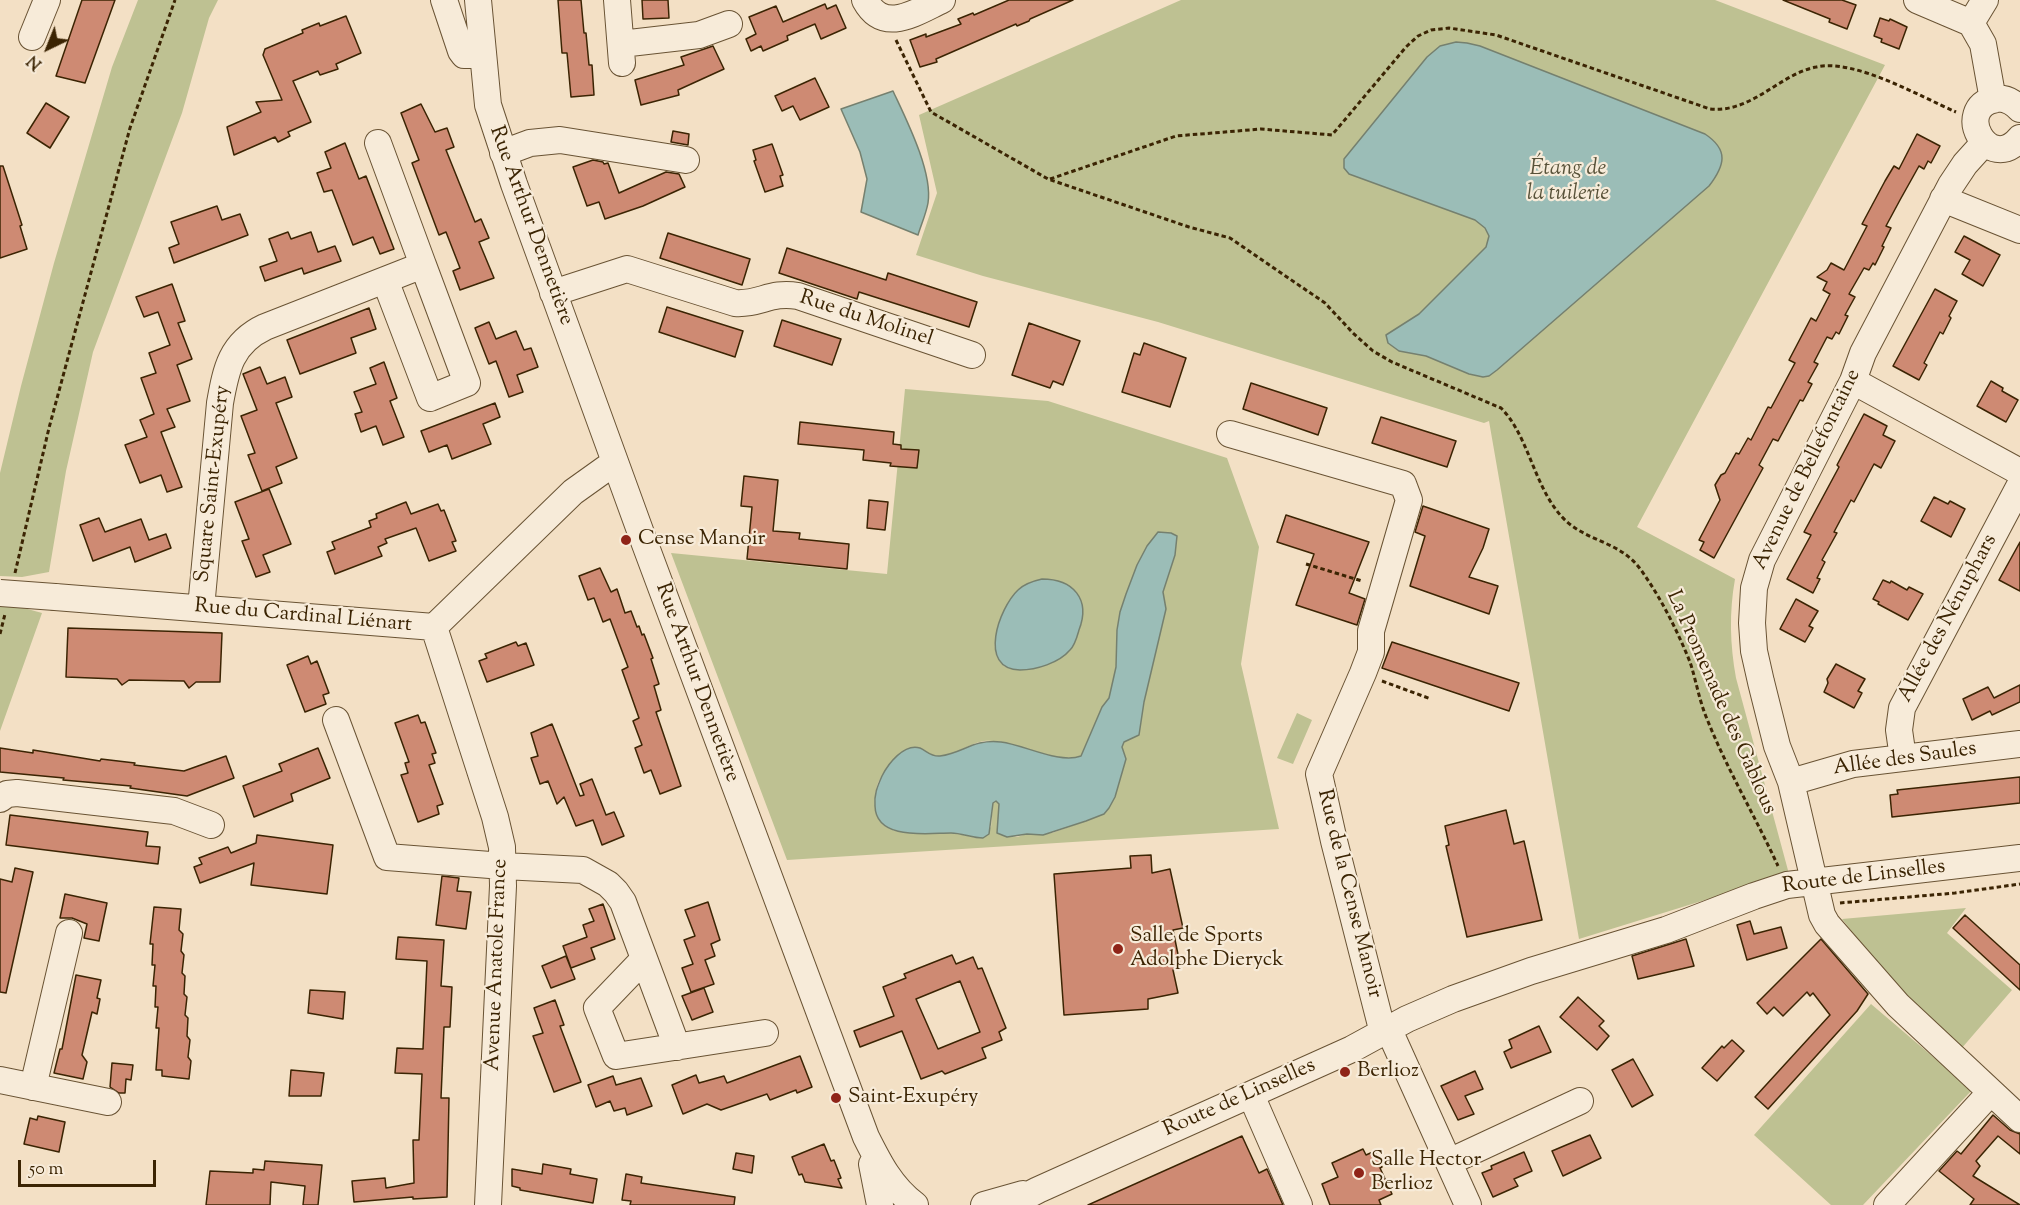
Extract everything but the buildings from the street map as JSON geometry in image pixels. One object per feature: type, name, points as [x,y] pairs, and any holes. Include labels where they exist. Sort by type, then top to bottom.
[{"type":"street","points":[[32,37],[47,0]]},
{"type":"street","points":[[444,0],[461,51],[464,55],[482,55]]},
{"type":"street","name":"Rue Arthur Dennetière","points":[[478,0],[488,105],[553,293],[866,1137],[887,1177],[915,1205]]},
{"type":"street","points":[[617,0],[621,53],[699,36],[729,24]]},
{"type":"street","points":[[865,0],[871,9],[885,18],[900,18],[942,0]]},
{"type":"street","points":[[1917,0],[1971,23],[1983,44],[1993,100],[2009,100],[2020,110]]},
{"type":"street","points":[[1971,23],[1985,0]]},
{"type":"street","name":"Avenue de Bellefontaine","points":[[1993,100],[1981,107],[1979,131],[1863,353],[1853,381],[1769,544],[1759,567],[1754,588],[1752,623],[1755,658],[1777,746],[1791,782],[1822,915],[1827,924],[1898,1005],[2020,1119]]},
{"type":"street","points":[[1979,131],[1993,148],[2005,148],[2013,145],[2020,138]]},
{"type":"street","points":[[503,153],[530,143],[560,140],[686,160]]},
{"type":"street","points":[[378,143],[467,383],[430,398],[386,280]]},
{"type":"street","points":[[1943,199],[2020,230]]},
{"type":"street","name":"Square Saint-Exupéry","points":[[201,608],[220,403],[224,381],[238,347],[254,332],[264,327],[423,265]]},
{"type":"street","name":"Rue du Molinel","points":[[553,293],[627,268],[735,303],[745,304],[774,295],[798,296],[972,355]]},
{"type":"street","points":[[1853,381],[2020,472]]},
{"type":"street","name":"Rue de la Cense Manoir","points":[[1230,434],[1403,484],[1409,500],[1371,631],[1371,652],[1319,774],[1334,841],[1386,1031],[1468,1205]]},
{"type":"street","name":"Rue du Cardinal Liénart","points":[[6,594],[434,627],[567,498],[615,462]]},
{"type":"street","name":"Allée des Nénuphars","points":[[1903,758],[1899,730],[1902,708],[2020,485]]},
{"type":"street","name":"Avenue Anatole France","points":[[434,627],[495,817],[503,866],[488,1205]]},
{"type":"street","points":[[336,720],[387,857],[578,869],[599,877],[613,888],[620,896],[677,1047]]},
{"type":"street","name":"Allée des Saules","points":[[1791,782],[1853,764],[2020,744]]},
{"type":"street","points":[[0,799],[7,794],[17,793],[174,811],[211,825]]},
{"type":"street","name":"Route de Linselles","points":[[1009,1205],[1352,1049],[1417,1014],[1531,971],[1678,926],[1780,900],[1816,888],[2020,858]]},
{"type":"street","name":"Route de Linselles","points":[[1678,926],[1787,885],[1816,888],[2020,872]]},
{"type":"street","points":[[33,1087],[69,933]]},
{"type":"street","points":[[644,958],[597,1008],[616,1056],[765,1033]]},
{"type":"street","points":[[0,1080],[108,1102]]},
{"type":"street","points":[[1887,1205],[1990,1093]]},
{"type":"street","points":[[1251,1095],[1299,1205]]},
{"type":"street","points":[[1449,1161],[1580,1101]]},
{"type":"street","name":"Rue Arthur Dennetière","points":[[866,1137],[880,1205]]},
{"type":"street","name":"Route de Linselles","points":[[984,1205],[1038,1190]]},
{"type":"path","points":[[0,634],[6,594],[130,128],[175,0]]},
{"type":"path","name":"La Promenade des Gablous","points":[[885,18],[931,112],[1048,179],[1189,228],[1230,238],[1325,303],[1353,333],[1374,351],[1392,362],[1501,408],[1511,417],[1538,479],[1554,508],[1577,531],[1613,546],[1627,555],[1640,568],[1665,607],[1690,664],[1706,717],[1717,743],[1787,885]]},
{"type":"path","points":[[1048,179],[1176,136],[1260,129],[1332,135],[1406,47],[1418,36],[1449,28],[1496,35],[1710,109],[1743,105],[1801,72],[1817,66],[1834,65],[1878,77],[1979,131]]},
{"type":"path","points":[[1306,564],[1384,588]]},
{"type":"path","points":[[1363,674],[1431,699]]},
{"type":"path","points":[[1816,888],[1830,904],[1955,893],[2020,884]]},
{"type":"green space","points":[[138,0],[218,0],[209,18],[182,113],[93,352],[66,471],[49,572],[22,577],[0,576],[0,473],[54,263],[112,67]]},
{"type":"green space","points":[[1181,0],[1715,0],[1885,65],[1637,527],[1735,579],[1731,628],[1736,678],[1789,874],[1579,939],[1489,421],[1484,423],[1158,322],[983,276],[916,255],[937,193],[919,115]]},
{"type":"green space","points":[[905,389],[1048,401],[1227,458],[1259,547],[1241,664],[1279,829],[787,860],[671,553],[887,574]],"holes":[[[1171,533],[1175,555],[1163,592],[1166,609],[1144,702],[1139,734],[1124,742],[1109,808],[1104,814],[1052,833],[1027,834],[1017,837],[997,833],[999,804],[997,801],[993,803],[991,827],[976,838],[953,833],[905,833],[884,826],[878,818],[875,806],[878,783],[894,760],[918,747],[931,755],[941,756],[978,742],[996,741],[1059,757],[1081,756],[1102,707],[1109,698],[1116,667],[1120,612],[1137,565],[1147,546],[1165,534]],[[1034,581],[1082,622],[1074,645],[1069,652],[1013,669],[1009,668],[1002,664],[997,656],[995,646],[998,625],[1013,596]]]},
{"type":"green space","points":[[0,607],[20,607],[42,613],[0,731]]},
{"type":"green space","points":[[1297,713],[1312,720],[1293,764],[1277,758]]},
{"type":"green space","points":[[1966,908],[1947,933],[2012,990],[1961,1049],[1905,999],[1842,919]]},
{"type":"green space","points":[[1871,1004],[1972,1090],[1863,1205],[1831,1205],[1754,1135]]},
{"type":"water","name":"Étang de la tuilerie","points":[[1456,42],[1480,46],[1705,134],[1718,146],[1722,158],[1721,165],[1709,186],[1497,370],[1483,377],[1469,374],[1426,356],[1399,351],[1388,343],[1386,335],[1419,314],[1486,247],[1489,236],[1485,228],[1475,220],[1349,174],[1344,168],[1344,159],[1427,57],[1440,46]]},
{"type":"water","points":[[893,91],[923,161],[926,176],[928,203],[918,235],[861,212],[867,179],[860,152],[841,109]]},
{"type":"water","points":[[1158,532],[1177,536],[1175,555],[1163,592],[1166,609],[1144,702],[1139,735],[1124,742],[1122,747],[1126,759],[1115,797],[1104,814],[1043,835],[1027,834],[1007,837],[997,833],[999,804],[996,801],[993,803],[989,834],[983,838],[955,833],[905,833],[884,825],[878,817],[875,806],[877,787],[888,766],[908,749],[920,748],[932,755],[940,756],[983,742],[1001,742],[1063,758],[1081,756],[1102,707],[1109,698],[1116,667],[1117,630],[1126,594],[1137,565]]},
{"type":"water","points":[[1042,579],[1063,583],[1077,593],[1081,600],[1082,619],[1076,641],[1065,655],[1047,665],[1026,670],[1007,667],[999,660],[995,649],[999,623],[1004,610],[1018,590]]},
{"type":"place","name":"Cense Manoir","points":[[626,540]]},
{"type":"place","name":"Salle de Sports Adolphe Dieryck","points":[[1118,949]]},
{"type":"place","name":"Berlioz","points":[[1345,1072]]},
{"type":"place","name":"Saint-Exupéry","points":[[836,1098]]},
{"type":"place","name":"Salle Hector Berlioz","points":[[1359,1173]]}]
